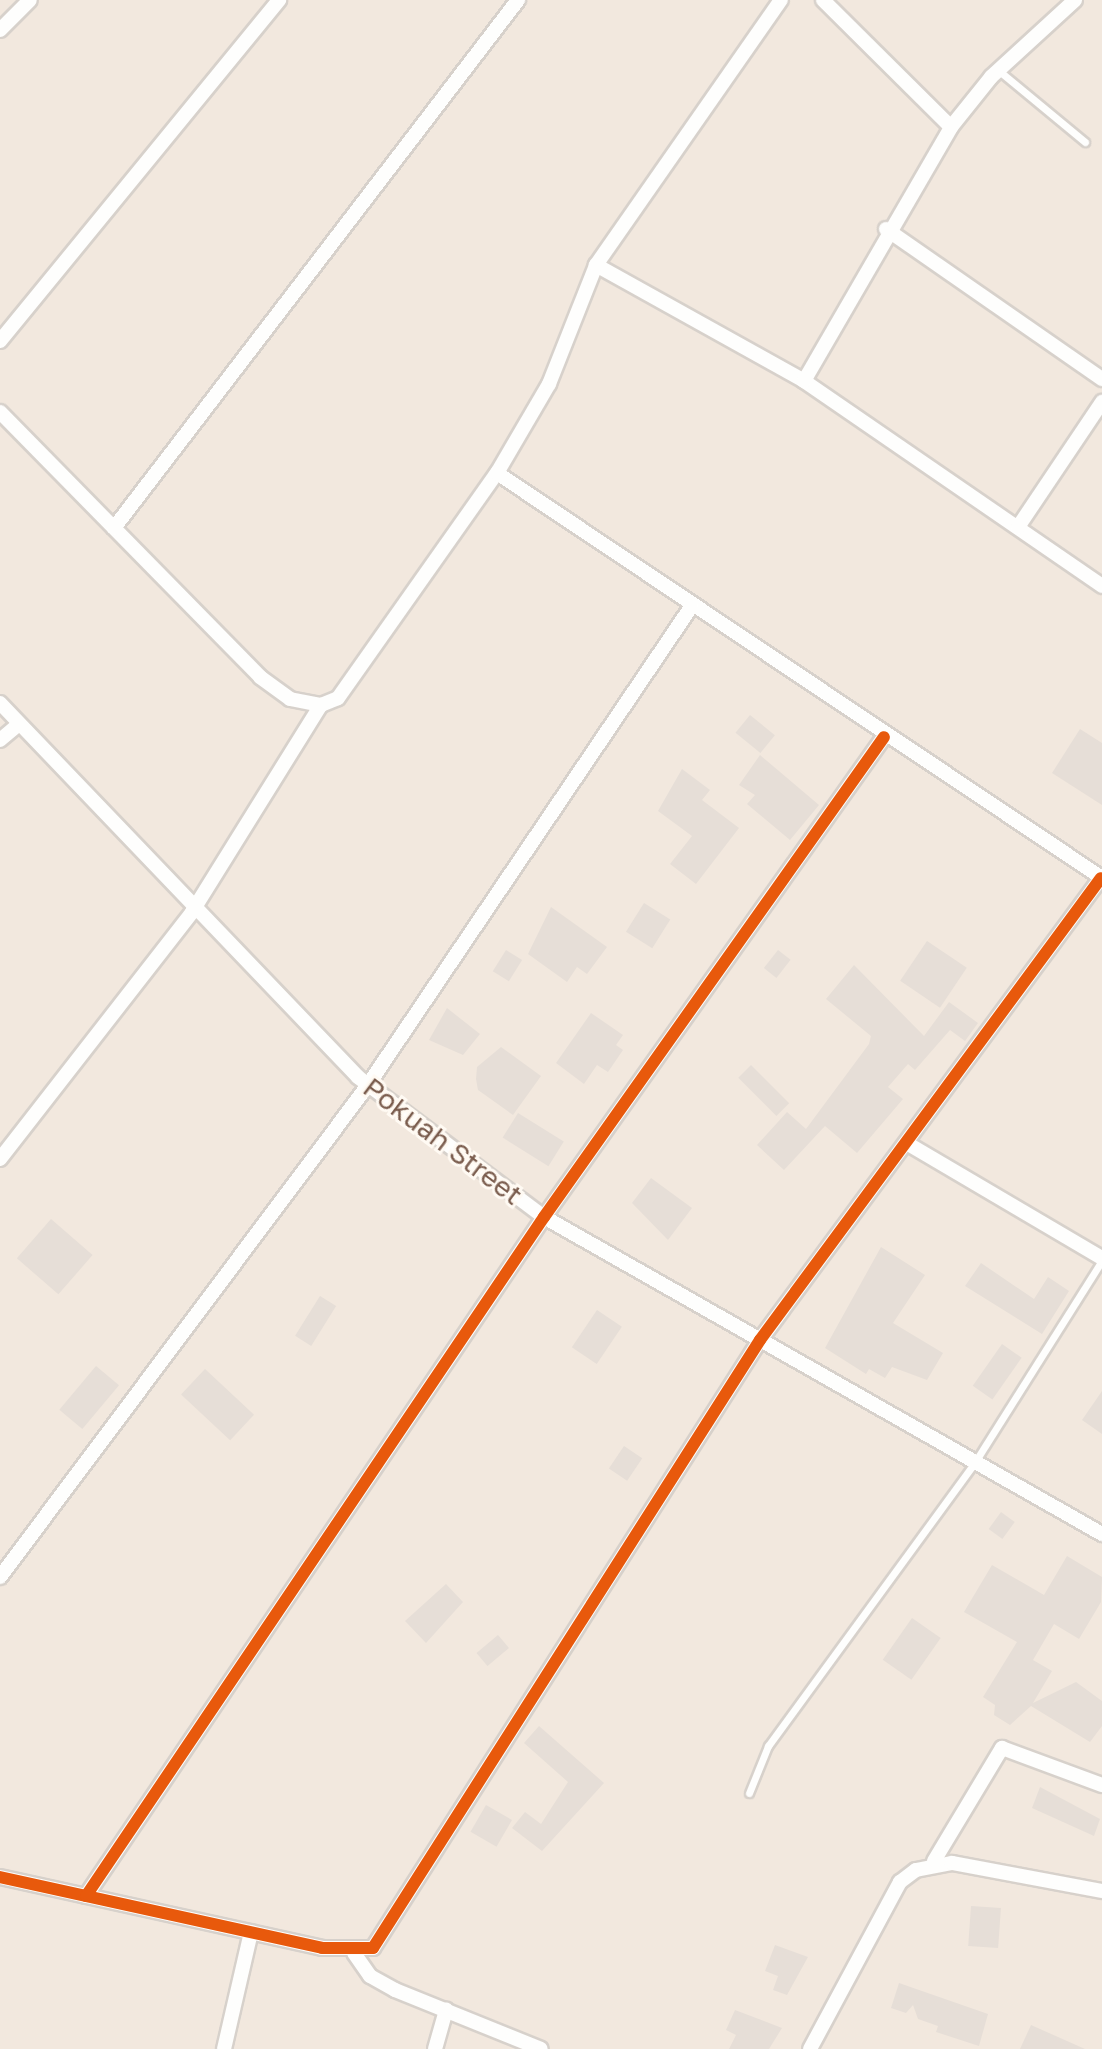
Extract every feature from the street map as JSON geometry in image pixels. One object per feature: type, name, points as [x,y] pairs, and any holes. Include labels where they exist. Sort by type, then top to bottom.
[{"type":"street","points":[[0,30],[30,0]]},
{"type":"street","points":[[0,341],[279,0]]},
{"type":"street","points":[[114,528],[518,0]]},
{"type":"street","points":[[0,1159],[192,912],[321,705],[354,682],[497,473],[549,384],[596,265],[781,0]]},
{"type":"street","points":[[823,0],[951,127]]},
{"type":"street","points":[[804,381],[886,229],[951,127],[998,70],[1075,0]]},
{"type":"street","points":[[886,229],[1102,379]]},
{"type":"street","points":[[596,265],[804,381],[1102,586]]},
{"type":"street","points":[[1018,527],[1102,402]]},
{"type":"street","points":[[0,412],[260,677],[290,699],[321,705]]},
{"type":"street","points":[[0,1877],[354,1953],[373,1948],[760,1340],[910,1145],[1101,878],[884,737],[497,473]]},
{"type":"street","points":[[0,1577],[368,1085],[691,607]]},
{"type":"street","name":"Pokuah Street","points":[[0,703],[192,912],[368,1085],[544,1217],[1102,1534]]},
{"type":"street","points":[[0,740],[19,724]]},
{"type":"street","points":[[86,1896],[544,1217],[884,737]]},
{"type":"street","points":[[910,1145],[1102,1259]]},
{"type":"street","points":[[810,2049],[900,1882],[934,1861],[1002,1748],[1102,1785]]},
{"type":"street","points":[[934,1861],[1102,1891]]},
{"type":"street","points":[[224,2049],[251,1932]]},
{"type":"street","points":[[354,1953],[370,1976],[541,2049]]},
{"type":"street","points":[[435,2049],[446,2010]]},
{"type":"lane","points":[[998,70],[1085,142]]},
{"type":"lane","points":[[749,1793],[768,1746],[975,1462],[1102,1259]]},
{"type":"shaded area","points":[[0,0],[1102,0],[1102,2049],[0,2049]]},
{"type":"building","points":[[750,715],[775,735],[760,753],[736,733]]},
{"type":"building","points":[[1080,729],[1102,743],[1102,805],[1052,773]]},
{"type":"building","points":[[760,755],[819,805],[790,840],[747,804],[755,795],[739,785]]},
{"type":"building","points":[[682,769],[710,790],[702,800],[739,828],[696,884],[670,864],[692,836],[658,811]]},
{"type":"building","points":[[644,903],[670,919],[652,948],[626,932]]},
{"type":"building","points":[[551,907],[607,947],[587,974],[577,967],[567,982],[528,954]]},
{"type":"building","points":[[927,941],[967,968],[940,1008],[900,981]]},
{"type":"building","points":[[506,950],[522,960],[509,981],[493,971]]},
{"type":"building","points":[[778,950],[791,960],[776,978],[764,968]]},
{"type":"building","points":[[854,965],[924,1036],[949,1002],[978,1023],[965,1041],[950,1030],[915,1070],[908,1064],[888,1087],[903,1099],[857,1153],[825,1126],[784,1170],[757,1145],[787,1112],[806,1129],[869,1044],[871,1036],[826,999]]},
{"type":"building","points":[[447,1008],[480,1034],[463,1055],[429,1040]]},
{"type":"building","points":[[591,1013],[623,1035],[616,1045],[623,1050],[608,1072],[597,1065],[584,1084],[556,1063]]},
{"type":"building","points":[[501,1047],[541,1076],[513,1115],[478,1090],[476,1079],[477,1067]]},
{"type":"building","points":[[751,1065],[789,1103],[776,1116],[738,1078]]},
{"type":"building","points":[[518,1113],[564,1142],[548,1166],[503,1138]]},
{"type":"building","points":[[651,1178],[692,1208],[668,1240],[632,1203]]},
{"type":"building","points":[[51,1219],[93,1255],[58,1294],[17,1258]]},
{"type":"building","points":[[881,1247],[925,1275],[893,1323],[943,1353],[927,1380],[892,1367],[885,1378],[869,1369],[866,1374],[825,1348]]},
{"type":"building","points":[[981,1263],[1034,1299],[1048,1277],[1069,1291],[1042,1334],[965,1286]]},
{"type":"building","points":[[320,1296],[336,1306],[311,1346],[295,1336]]},
{"type":"building","points":[[597,1310],[622,1327],[597,1364],[572,1347]]},
{"type":"building","points":[[1002,1344],[1022,1358],[992,1400],[973,1386]]},
{"type":"building","points":[[96,1366],[119,1385],[82,1429],[59,1410]]},
{"type":"building","points":[[205,1369],[254,1415],[230,1440],[181,1395]]},
{"type":"building","points":[[1102,1391],[1102,1434],[1082,1420]]},
{"type":"building","points":[[624,1446],[642,1458],[627,1481],[609,1468]]},
{"type":"building","points":[[1001,1512],[1015,1522],[1002,1539],[989,1529]]},
{"type":"building","points":[[1067,1556],[1102,1577],[1101,1602],[1079,1639],[1054,1624],[1033,1660],[1052,1671],[1033,1703],[1076,1682],[1102,1701],[1102,1726],[1090,1742],[1031,1706],[1010,1725],[994,1715],[995,1705],[983,1697],[1017,1642],[964,1612],[992,1565],[1044,1595]]},
{"type":"building","points":[[446,1584],[463,1602],[426,1643],[405,1621]]},
{"type":"building","points":[[912,1618],[941,1638],[911,1680],[883,1660]]},
{"type":"building","points":[[498,1635],[509,1648],[487,1666],[477,1653]]},
{"type":"building","points":[[539,1726],[604,1783],[542,1851],[512,1828],[525,1812],[541,1824],[568,1782],[524,1743]]},
{"type":"building","points":[[1040,1787],[1100,1819],[1094,1836],[1032,1808]]},
{"type":"building","points":[[486,1805],[512,1820],[496,1847],[470,1832]]},
{"type":"building","points":[[971,1906],[1001,1908],[998,1948],[968,1946]]},
{"type":"building","points":[[775,1945],[808,1957],[787,1995],[773,1990],[778,1976],[765,1971]]},
{"type":"building","points":[[899,1983],[988,2014],[979,2046],[936,2032],[938,2026],[918,2019],[913,2005],[906,2013],[891,2008]]},
{"type":"building","points":[[735,2010],[782,2028],[769,2049],[729,2049],[736,2035],[726,2030]]},
{"type":"building","points":[[1031,2025],[1085,2049],[1020,2049]]},
{"type":"cycle path","points":[[86,1896],[544,1217],[884,737]]},
{"type":"cycle path","points":[[0,1877],[322,1948],[373,1948],[760,1340],[1101,878]]}]
